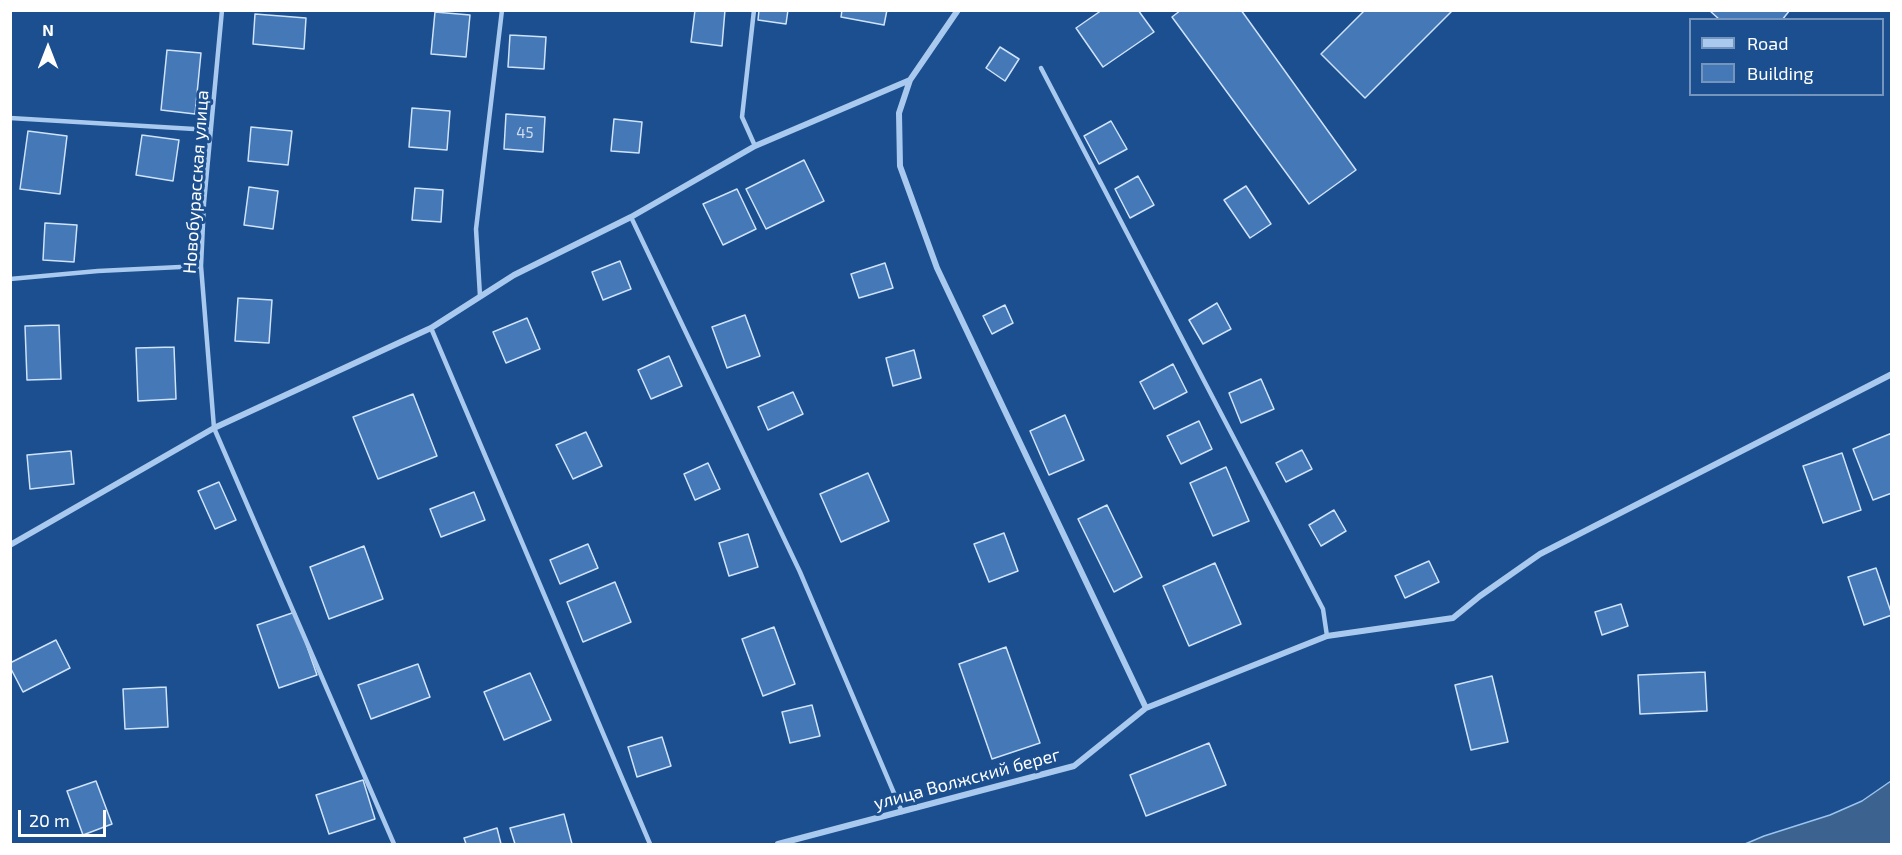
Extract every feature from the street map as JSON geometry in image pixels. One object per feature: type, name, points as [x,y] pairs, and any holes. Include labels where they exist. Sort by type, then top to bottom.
[{"type":"street","points":[[958,10],[910,80],[899,113],[900,166],[937,268],[1146,708]]},
{"type":"street","points":[[10,545],[214,428],[431,327],[514,275],[631,217],[755,146],[910,80]]},
{"type":"street","name":"улица Волжский берег","points":[[778,844],[1074,766],[1146,708],[1327,636],[1453,618],[1540,554],[1892,374]]},
{"type":"lane","name":"Новобурасская улица","points":[[222,10],[204,203],[201,266],[214,428],[394,844]]},
{"type":"lane","points":[[480,296],[476,230],[502,10]]},
{"type":"lane","points":[[754,10],[742,117],[755,146]]},
{"type":"lane","points":[[1041,68],[1323,609],[1327,636]]},
{"type":"lane","points":[[10,118],[211,130]]},
{"type":"lane","points":[[631,217],[800,572],[902,812]]},
{"type":"lane","points":[[10,279],[98,271],[201,266]]},
{"type":"lane","points":[[431,327],[650,844]]},
{"type":"water","points":[[1891,781],[1891,844],[1745,844],[1830,815],[1862,801]]},
{"type":"building","points":[[695,10],[725,10],[722,46],[691,42]]},
{"type":"building","points":[[759,10],[788,10],[786,24],[758,20]]},
{"type":"building","points":[[842,10],[887,10],[884,25],[841,17]]},
{"type":"building","points":[[1102,10],[1138,10],[1154,32],[1103,67],[1076,28]]},
{"type":"building","points":[[1181,10],[1241,10],[1356,170],[1309,204],[1172,17]]},
{"type":"building","points":[[1365,10],[1453,10],[1365,98],[1321,54]]},
{"type":"building","points":[[1709,10],[1790,10],[1784,18],[1718,18]]},
{"type":"building","points":[[435,12],[470,15],[466,57],[431,54]]},
{"type":"building","points":[[255,14],[306,18],[304,49],[253,44]]},
{"type":"building","points":[[510,35],[546,37],[544,69],[508,67]]},
{"type":"building","points":[[1000,47],[1019,59],[1005,81],[986,68]]},
{"type":"building","points":[[167,50],[201,53],[195,114],[161,110]]},
{"type":"building","points":[[412,108],[450,111],[447,150],[409,147]]},
{"type":"building","points":[[506,114],[545,117],[543,152],[504,149]]},
{"type":"building","points":[[614,119],[642,122],[639,153],[611,151]]},
{"type":"building","points":[[1111,121],[1127,149],[1099,164],[1084,136]]},
{"type":"building","points":[[251,127],[292,131],[288,165],[248,161]]},
{"type":"building","points":[[28,131],[67,136],[60,194],[20,189]]},
{"type":"building","points":[[142,135],[179,140],[173,181],[136,175]]},
{"type":"building","points":[[804,160],[824,201],[766,229],[746,189]]},
{"type":"building","points":[[1138,176],[1154,205],[1130,218],[1115,189]]},
{"type":"building","points":[[1246,186],[1271,224],[1250,238],[1224,200]]},
{"type":"building","points":[[249,187],[278,191],[273,229],[244,225]]},
{"type":"building","points":[[415,188],[443,190],[441,222],[412,220]]},
{"type":"building","points":[[737,189],[756,229],[723,245],[703,204]]},
{"type":"building","points":[[45,223],[77,225],[74,262],[43,260]]},
{"type":"building","points":[[620,261],[631,289],[603,300],[592,272]]},
{"type":"building","points":[[885,263],[893,288],[859,298],[851,274]]},
{"type":"building","points":[[238,298],[272,300],[269,343],[235,341]]},
{"type":"building","points":[[1217,303],[1231,329],[1203,344],[1189,320]]},
{"type":"building","points":[[1005,305],[1013,323],[992,334],[983,316]]},
{"type":"building","points":[[745,315],[760,356],[727,368],[712,327]]},
{"type":"building","points":[[527,318],[540,349],[506,363],[493,332]]},
{"type":"building","points":[[59,325],[61,379],[27,380],[25,326]]},
{"type":"building","points":[[174,347],[176,399],[138,401],[136,348]]},
{"type":"building","points":[[914,350],[921,378],[893,386],[886,358]]},
{"type":"building","points":[[669,356],[682,386],[651,399],[638,370]]},
{"type":"building","points":[[1173,364],[1187,392],[1154,409],[1140,382]]},
{"type":"building","points":[[1261,379],[1274,409],[1241,423],[1229,393]]},
{"type":"building","points":[[793,392],[803,414],[768,430],[758,407]]},
{"type":"building","points":[[413,394],[437,456],[378,479],[353,417]]},
{"type":"building","points":[[1065,415],[1084,460],[1049,475],[1030,431]]},
{"type":"building","points":[[1199,421],[1212,449],[1181,464],[1167,436]]},
{"type":"building","points":[[586,432],[602,466],[573,479],[556,445]]},
{"type":"building","points":[[1892,433],[1892,493],[1873,500],[1853,449]]},
{"type":"building","points":[[1302,450],[1312,469],[1286,482],[1276,463]]},
{"type":"building","points":[[71,451],[74,484],[30,489],[27,455]]},
{"type":"building","points":[[1842,453],[1861,510],[1823,523],[1803,466]]},
{"type":"building","points":[[708,463],[720,489],[695,500],[684,474]]},
{"type":"building","points":[[1226,467],[1249,521],[1213,536],[1190,483]]},
{"type":"building","points":[[868,473],[889,521],[841,542],[820,494]]},
{"type":"building","points":[[219,482],[236,520],[215,529],[198,491]]},
{"type":"building","points":[[474,492],[485,520],[441,537],[430,509]]},
{"type":"building","points":[[1107,505],[1142,577],[1114,592],[1078,519]]},
{"type":"building","points":[[1334,510],[1346,531],[1321,546],[1309,525]]},
{"type":"building","points":[[1004,533],[1018,571],[989,582],[974,544]]},
{"type":"building","points":[[748,534],[758,567],[729,576],[719,543]]},
{"type":"building","points":[[588,544],[598,568],[560,584],[550,560]]},
{"type":"building","points":[[364,546],[383,599],[329,619],[310,567]]},
{"type":"building","points":[[1429,561],[1439,582],[1405,598],[1395,576]]},
{"type":"building","points":[[1215,563],[1241,624],[1189,646],[1163,586]]},
{"type":"building","points":[[1876,568],[1892,615],[1864,625],[1848,577]]},
{"type":"building","points":[[615,582],[631,622],[583,642],[567,602]]},
{"type":"building","points":[[1621,604],[1628,626],[1602,635],[1595,612]]},
{"type":"building","points":[[295,612],[317,675],[279,688],[257,625]]},
{"type":"building","points":[[774,627],[795,684],[763,696],[742,639]]},
{"type":"building","points":[[56,640],[70,668],[23,692],[10,663]]},
{"type":"building","points":[[1006,647],[1040,743],[992,759],[959,664]]},
{"type":"building","points":[[418,664],[430,697],[371,719],[358,685]]},
{"type":"building","points":[[1705,672],[1707,711],[1640,714],[1638,675]]},
{"type":"building","points":[[530,673],[551,720],[504,740],[484,692]]},
{"type":"building","points":[[1492,676],[1508,742],[1471,750],[1455,685]]},
{"type":"building","points":[[166,687],[168,727],[125,729],[123,689]]},
{"type":"building","points":[[812,705],[820,736],[790,743],[782,712]]},
{"type":"building","points":[[662,737],[671,766],[637,777],[628,747]]},
{"type":"building","points":[[1209,743],[1226,785],[1146,816],[1130,775]]},
{"type":"building","points":[[363,780],[375,819],[329,834],[316,795]]},
{"type":"building","points":[[96,781],[112,824],[83,835],[67,791]]},
{"type":"building","points":[[564,814],[572,844],[515,844],[510,828]]},
{"type":"building","points":[[497,828],[501,844],[466,844],[464,838]]}]
